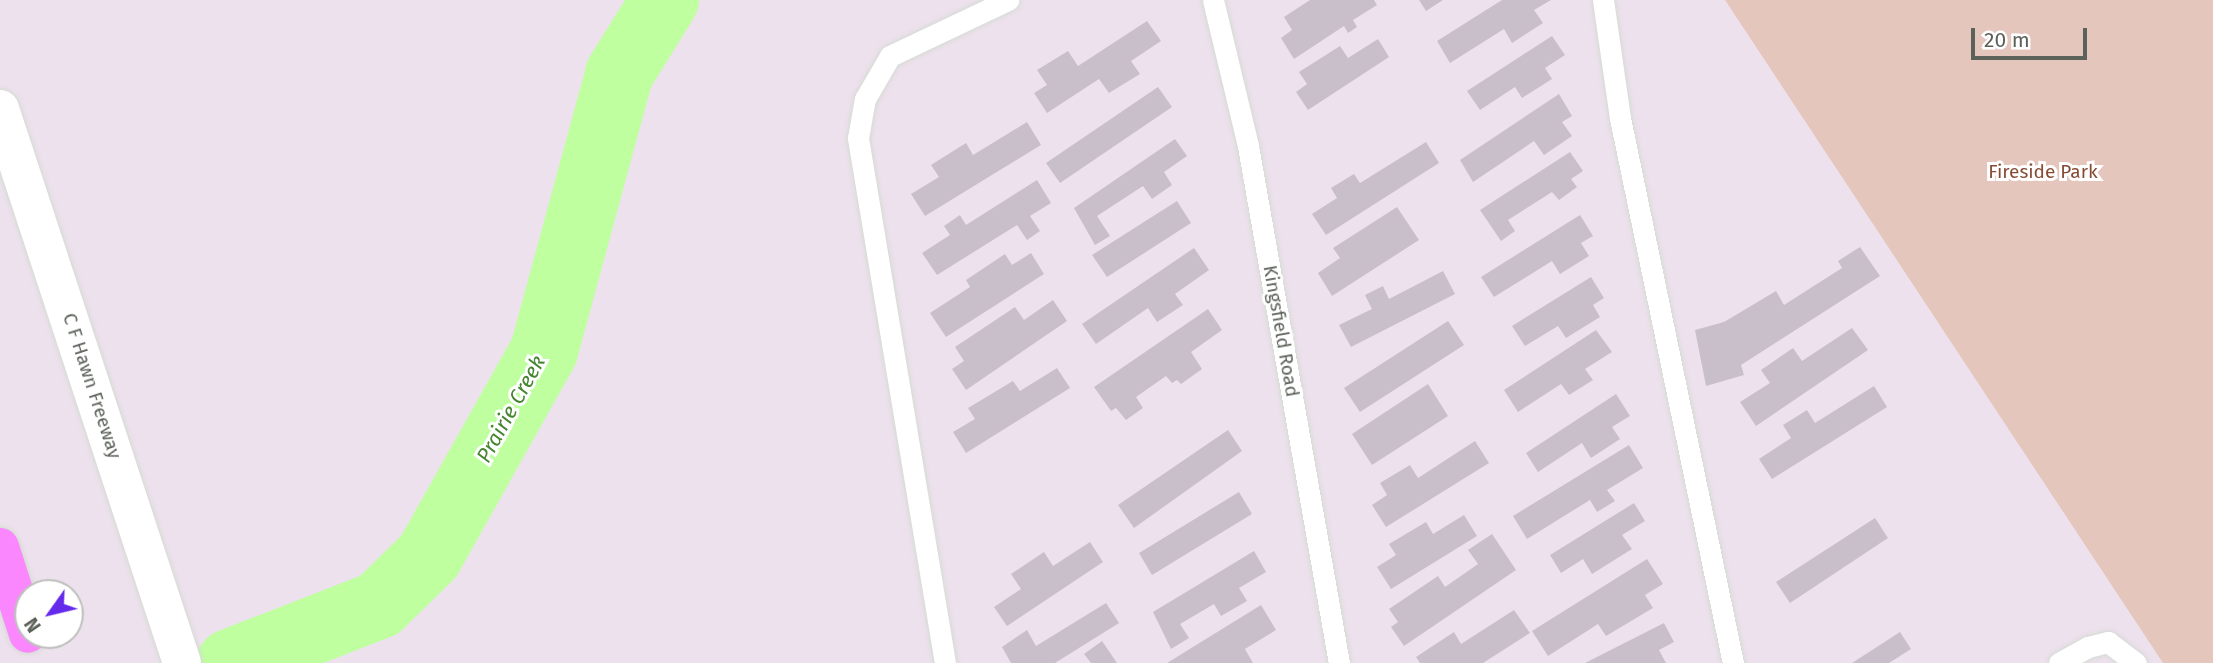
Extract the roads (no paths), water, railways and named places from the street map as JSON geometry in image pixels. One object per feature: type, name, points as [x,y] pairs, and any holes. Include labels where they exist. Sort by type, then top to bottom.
[{"type":"highway","points":[[0,547],[14,591]]},
{"type":"main road","name":"C F Hawn Freeway","points":[[0,109],[182,663]]},
{"type":"lane","points":[[945,663],[858,138],[865,99],[890,56],[1008,0]]},
{"type":"lane","name":"Kingsfield Road","points":[[1213,0],[1248,146],[1339,663]]},
{"type":"lane","points":[[1602,0],[1620,118],[1733,663]]},
{"type":"lane","points":[[2059,663],[2088,647],[2108,642],[2136,663]]},
{"type":"waterway","name":"Prairie Creek","points":[[230,663],[379,605],[429,556],[544,351],[619,74],[665,0]]},
{"type":"park label","name":"Fireside Park","points":[[2043,172]]}]
